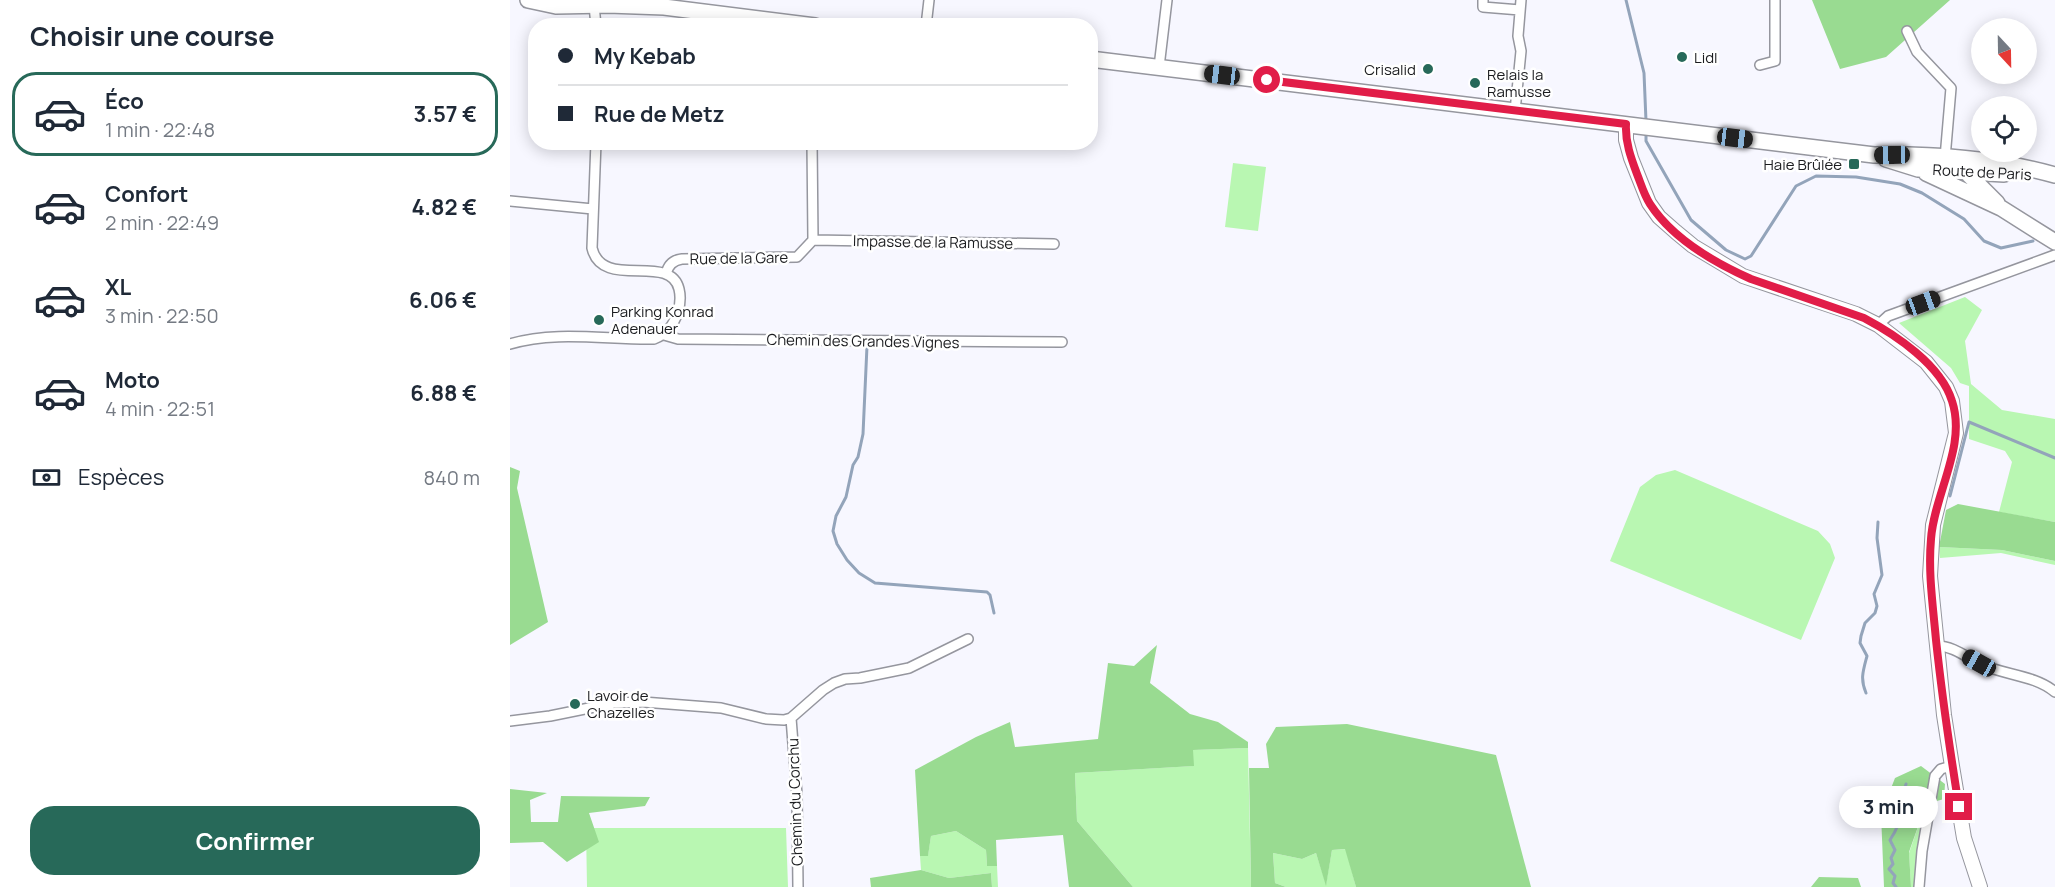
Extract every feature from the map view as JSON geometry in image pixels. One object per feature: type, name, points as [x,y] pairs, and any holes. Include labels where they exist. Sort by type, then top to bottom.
[{"type":"main road","points":[[528,0],[556,6],[664,8],[707,6],[772,18]]},
{"type":"main road","name":"Route de Paris","points":[[1098,60],[1874,155],[1946,158],[2030,168],[2055,175]]},
{"type":"main road","points":[[1628,125],[1626,140],[1630,158],[1649,202],[1659,216],[1693,246],[1735,272],[1751,279],[1835,307],[1878,325],[1926,362],[1946,387],[1952,401],[1956,433],[1931,539],[1930,576],[1952,766],[1964,838],[1980,887]]},
{"type":"main road","name":"Route de Paris","points":[[1874,155],[1918,169],[2055,175]]},
{"type":"main road","points":[[1946,158],[1966,172],[2001,208]]},
{"type":"main road","points":[[1918,169],[2001,208],[2055,242]]},
{"type":"street","points":[[927,18],[929,0]]},
{"type":"street","points":[[1159,67],[1167,0]]},
{"type":"street","points":[[1484,0],[1483,7],[1520,5],[1518,36],[1521,51],[1515,111]]},
{"type":"street","points":[[1760,65],[1775,61],[1774,0]]},
{"type":"street","points":[[594,5],[595,18]]},
{"type":"street","points":[[1907,31],[1917,52],[1951,88],[1946,158]]},
{"type":"street","points":[[596,150],[591,248],[597,261],[609,268],[666,274]]},
{"type":"street","points":[[812,150],[813,240]]},
{"type":"street","points":[[510,201],[593,209]]},
{"type":"street","name":"Impasse de la Ramusse","points":[[813,240],[1054,243]]},
{"type":"street","name":"Rue de la Gare","points":[[664,335],[675,320],[679,309],[680,294],[677,282],[666,274],[667,268],[672,263],[681,259],[797,257],[813,240]]},
{"type":"street","points":[[1878,325],[1888,316],[2055,255]]},
{"type":"street","name":"Chemin des Grandes Vignes","points":[[510,344],[571,337],[654,339],[664,335],[678,339],[1062,342]]},
{"type":"street","points":[[510,721],[550,716],[614,703],[643,702],[721,708],[766,720],[784,720],[791,718],[834,683],[909,668],[968,639]]},
{"type":"street","points":[[1937,646],[1952,649],[1996,670],[2038,681],[2047,685],[2055,693]]},
{"type":"street","name":"Chemin du Corchu","points":[[791,718],[797,795],[798,887]]},
{"type":"street","points":[[1919,887],[1922,851],[1935,776],[1941,769],[1952,766]]},
{"type":"green space","points":[[1812,0],[1950,0],[1886,57],[1840,69]]},
{"type":"green space","points":[[1233,163],[1266,167],[1258,231],[1225,227]]},
{"type":"green space","points":[[1965,297],[1982,310],[1965,341],[1971,384],[2002,410],[2055,419],[2055,522],[1999,512],[2012,462],[2005,451],[1969,439],[1969,386],[1960,383],[1951,368],[1899,323]]},
{"type":"green space","points":[[510,467],[520,471],[517,488],[548,622],[510,645]]},
{"type":"green space","points":[[1675,470],[1818,531],[1830,544],[1835,558],[1801,640],[1610,561],[1640,487],[1656,475]]},
{"type":"green space","points":[[1958,504],[2055,522],[2055,561],[2002,550],[1939,547],[1946,510]]},
{"type":"green space","points":[[1939,547],[2002,550],[2055,561],[2055,565],[2001,553],[1940,558]]},
{"type":"green space","points":[[1157,645],[1150,683],[1190,714],[1218,722],[1248,742],[1248,748],[1193,750],[1194,766],[1075,773],[1077,821],[1133,887],[1069,887],[1063,835],[996,840],[997,866],[987,866],[986,850],[956,831],[931,836],[928,856],[920,856],[915,770],[976,737],[1010,722],[1015,747],[1098,739],[1108,663],[1134,666]]},
{"type":"green space","points":[[1347,724],[1496,755],[1531,887],[1356,887],[1345,849],[1332,850],[1326,886],[1316,853],[1302,859],[1273,853],[1275,883],[1286,887],[1251,887],[1249,768],[1269,768],[1266,744],[1276,727]]},
{"type":"green space","points":[[1248,748],[1251,887],[1133,887],[1077,821],[1075,773],[1193,766],[1192,750]]},
{"type":"green space","points":[[1921,766],[1945,784],[1944,799],[1926,804],[1909,852],[1911,887],[1884,887],[1881,814],[1895,778]]},
{"type":"green space","points":[[510,789],[547,793],[530,800],[531,822],[558,822],[561,796],[650,797],[645,806],[589,813],[599,842],[567,862],[543,842],[510,843]]},
{"type":"green space","points":[[1926,804],[1915,887],[1911,887],[1909,853]]},
{"type":"green space","points":[[586,828],[786,828],[788,887],[587,887]]},
{"type":"green space","points":[[956,831],[986,850],[987,866],[997,866],[998,887],[992,887],[991,873],[949,878],[921,870],[920,856],[928,855],[931,836]]},
{"type":"green space","points":[[1346,849],[1356,887],[1286,887],[1275,883],[1273,853],[1302,859],[1316,853],[1326,884],[1332,850]]},
{"type":"green space","points":[[921,870],[949,878],[991,873],[992,887],[871,887],[870,878]]},
{"type":"green space","points":[[1819,877],[1858,878],[1861,887],[1811,887]]},
{"type":"waterway","points":[[1626,0],[1644,73],[1646,121]]},
{"type":"waterway","points":[[1646,131],[1646,141],[1691,220],[1726,250],[1745,259],[1751,256],[1796,186],[1816,176],[1856,177],[1900,184],[1922,193],[1964,219],[1984,241],[2001,248],[2033,241]]},
{"type":"waterway","points":[[867,346],[863,434],[846,497],[836,516],[833,531],[837,544],[859,573],[875,583],[987,592],[990,595],[994,613]]},
{"type":"waterway","points":[[1950,496],[1969,422],[2055,458]]},
{"type":"waterway","points":[[1866,693],[1863,671],[1867,656],[1860,643],[1865,623],[1875,613],[1877,606],[1874,594],[1882,575],[1877,538],[1878,522]]},
{"type":"waterway","points":[[1896,887],[1893,883],[1895,876],[1889,869],[1893,864],[1891,858],[1895,850],[1890,840],[1901,816],[1906,784]]},
{"type":"place","name":"Lidl","points":[[1682,57]]},
{"type":"place","name":"Crisalid","points":[[1428,69]]},
{"type":"place","name":"Relais la Ramusse","points":[[1475,83]]},
{"type":"place","name":"Haie Brûlée","points":[[1854,164]]},
{"type":"place","name":"Parking Konrad Adenauer","points":[[599,320]]},
{"type":"place","name":"Lavoir de Chazelles","points":[[575,704]]},
{"type":"route","points":[[1267,80],[1626,124],[1626,140],[1630,158],[1649,202],[1659,216],[1693,246],[1735,272],[1751,279],[1864,318],[1878,325],[1926,362],[1946,387],[1955,417],[1956,433],[1953,448],[1933,525],[1930,576],[1944,715],[1959,807]]}]
